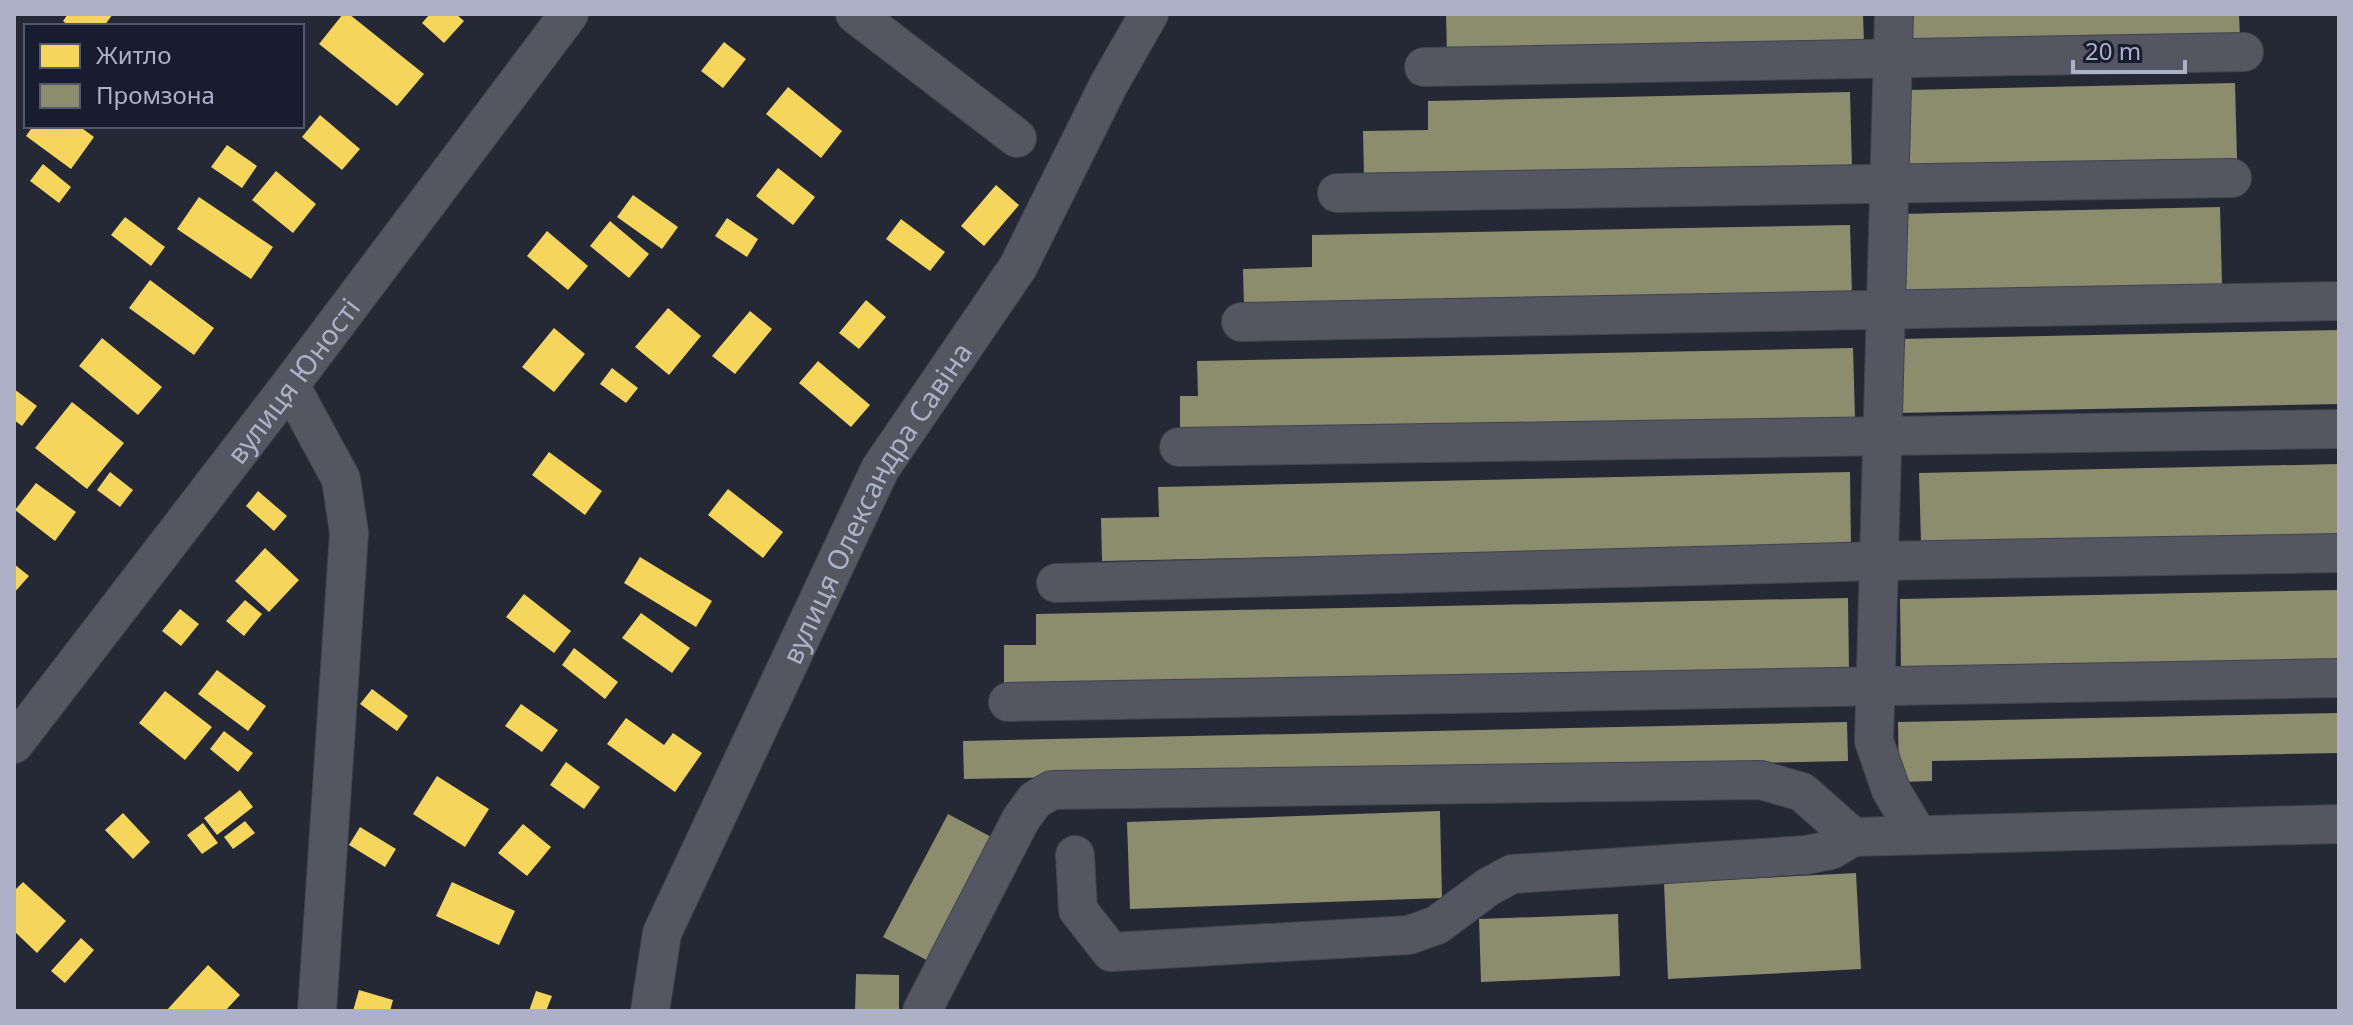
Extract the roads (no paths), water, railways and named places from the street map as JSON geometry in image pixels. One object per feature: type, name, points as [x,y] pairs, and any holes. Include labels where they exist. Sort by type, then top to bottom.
[{"type":"street","name":"вулиця Юності","points":[[14,744],[290,385],[569,14]]},
{"type":"street","points":[[855,14],[1017,138]]},
{"type":"street","name":"вулиця Олександра Савіна","points":[[650,1011],[662,933],[880,469],[1018,267],[1109,84],[1149,14]]},
{"type":"street","points":[[1894,14],[1874,741],[1891,790],[1918,835]]},
{"type":"street","points":[[1424,67],[2244,52]]},
{"type":"street","points":[[1337,193],[2232,178]]},
{"type":"street","points":[[1241,322],[2339,301]]},
{"type":"street","points":[[290,385],[341,479],[349,533],[317,1011]]},
{"type":"street","points":[[1179,447],[2339,429]]},
{"type":"street","points":[[1056,583],[1879,561],[2339,553]]},
{"type":"street","points":[[1008,702],[2339,678]]},
{"type":"street","points":[[922,1011],[1021,819],[1035,800],[1052,790],[1761,780],[1802,792],[1853,837]]},
{"type":"street","points":[[1075,855],[1078,910],[1111,952],[1409,935],[1437,925],[1488,887],[1512,874],[1806,855],[1831,850],[1853,837],[2339,824]]}]
